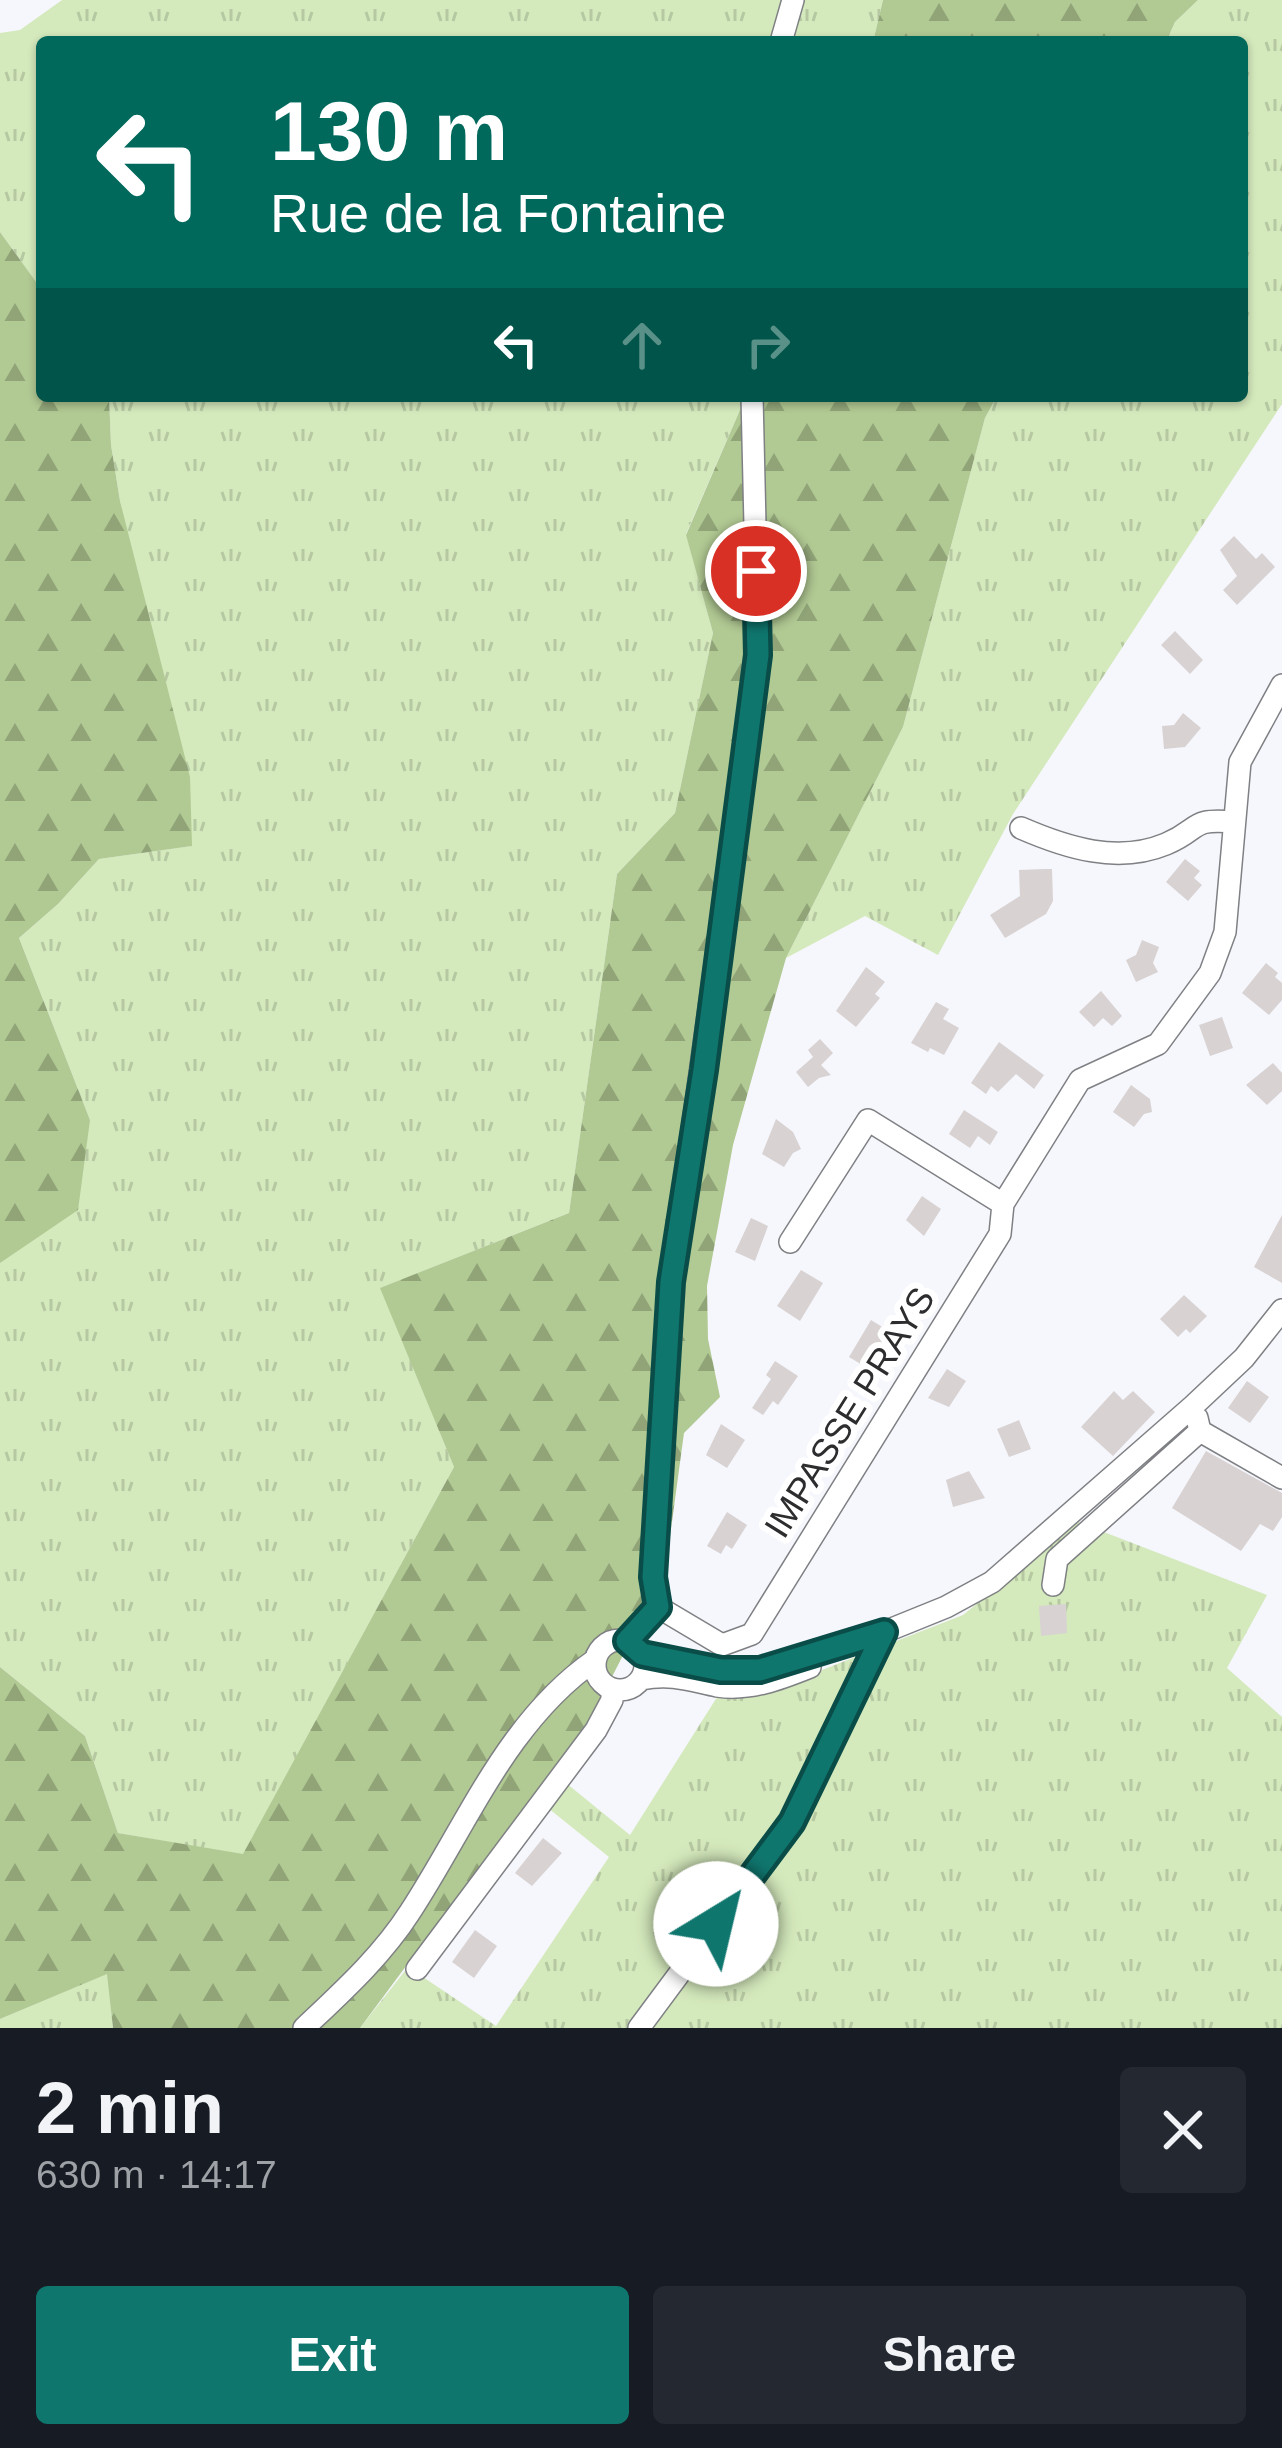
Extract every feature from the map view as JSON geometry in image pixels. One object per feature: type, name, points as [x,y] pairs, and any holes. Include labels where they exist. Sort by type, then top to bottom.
[{"type":"street","points":[[783,36],[793,0]]},
{"type":"street","points":[[634,1647],[658,1607],[653,1577],[671,1282],[758,655],[752,402]]},
{"type":"street","points":[[1021,829],[1097,854],[1166,844],[1204,819],[1234,821],[1240,762],[1282,685]]},
{"type":"street","name":"IMPASSE PRAYS","points":[[658,1607],[711,1642],[734,1643],[752,1634],[1000,1234],[1004,1204],[1080,1080],[1158,1044],[1210,974],[1225,932],[1234,821]]},
{"type":"street","points":[[790,1242],[868,1120],[1004,1204]]},
{"type":"street","points":[[417,1970],[596,1730],[612,1700],[603,1678],[610,1642],[721,1670],[760,1670],[856,1643],[992,1582],[1193,1406],[1244,1358],[1282,1310]]},
{"type":"street","points":[[1193,1406],[1200,1431],[1282,1478]]},
{"type":"street","points":[[1053,1585],[1057,1559],[1200,1431]]},
{"type":"street","points":[[639,2028],[792,1822],[884,1632]]},
{"type":"street","points":[[641,1678],[678,1675],[741,1687],[772,1682],[835,1657],[856,1643]]},
{"type":"street","points":[[603,1678],[628,1689],[641,1678],[645,1671],[634,1647]]},
{"type":"street","points":[[304,2028],[368,1968],[408,1916],[500,1765],[575,1694],[603,1678]]},
{"type":"green space","points":[[62,0],[883,0],[874,36],[36,36],[36,282],[0,232],[0,33],[20,30]]},
{"type":"green space","points":[[883,0],[1198,0],[1175,22],[1169,36],[874,36]]},
{"type":"green space","points":[[1198,0],[1282,0],[1282,404],[1013,814],[938,955],[865,916],[786,958],[903,727],[985,418],[994,402],[1248,402],[1248,36],[1169,36],[1175,22]]},
{"type":"green space","points":[[0,232],[36,282],[36,402],[109,402],[120,501],[190,777],[192,846],[99,859],[19,938],[90,1120],[78,1210],[0,1263]]},
{"type":"green space","points":[[109,402],[743,402],[686,534],[713,633],[675,813],[617,874],[569,1213],[381,1288],[454,1467],[243,1855],[118,1833],[85,1736],[0,1667],[0,1263],[90,1120],[19,938],[99,859],[191,846],[111,445]]},
{"type":"green space","points":[[743,402],[994,402],[985,418],[903,727],[786,958],[733,1145],[707,1286],[708,1339],[720,1397],[684,1433],[665,1573],[592,1716],[360,2028],[113,2028],[107,1974],[0,2019],[0,1667],[85,1736],[118,1833],[243,1854],[454,1467],[380,1288],[569,1213],[617,874],[675,813],[713,633],[686,535]]},
{"type":"green space","points":[[1078,1522],[1267,1595],[1227,1668],[1282,1717],[1282,2028],[360,2028],[408,1967],[496,2026],[609,1857],[548,1808],[566,1783],[630,1835],[719,1694],[763,1693],[963,1615]]},
{"type":"green space","points":[[108,1973],[113,2028],[0,2028],[0,2019]]},
{"type":"building","points":[[1234,536],[1256,559],[1262,553],[1275,567],[1237,605],[1223,590],[1237,576],[1220,550]]},
{"type":"building","points":[[1175,631],[1203,660],[1190,674],[1161,645]]},
{"type":"building","points":[[1183,713],[1201,728],[1185,747],[1164,749],[1162,726],[1174,725]]},
{"type":"building","points":[[1185,859],[1200,871],[1194,878],[1202,885],[1188,901],[1166,882]]},
{"type":"building","points":[[1052,869],[1053,901],[1046,914],[1005,938],[990,915],[1020,896],[1019,870]]},
{"type":"building","points":[[1142,940],[1159,947],[1153,963],[1158,972],[1136,982],[1126,960],[1136,955]]},
{"type":"building","points":[[1266,963],[1282,983],[1282,1000],[1269,1015],[1242,993]]},
{"type":"building","points":[[866,967],[885,982],[875,994],[880,998],[856,1027],[836,1011]]},
{"type":"building","points":[[1101,991],[1122,1016],[1112,1026],[1103,1018],[1094,1027],[1079,1012]]},
{"type":"building","points":[[936,1002],[949,1009],[943,1019],[959,1028],[944,1055],[911,1043]]},
{"type":"building","points":[[1222,1017],[1233,1048],[1210,1056],[1199,1025]]},
{"type":"building","points":[[820,1039],[833,1053],[821,1065],[831,1075],[808,1087],[796,1072],[813,1057],[808,1050]]},
{"type":"building","points":[[999,1042],[1044,1075],[1034,1089],[1016,1074],[998,1092],[991,1086],[986,1094],[971,1083]]},
{"type":"building","points":[[1273,1063],[1282,1073],[1282,1091],[1267,1105],[1246,1085]]},
{"type":"building","points":[[1131,1085],[1150,1099],[1152,1112],[1134,1127],[1113,1112]]},
{"type":"building","points":[[964,1110],[998,1132],[990,1145],[978,1136],[970,1148],[949,1134]]},
{"type":"building","points":[[776,1119],[793,1132],[801,1149],[784,1167],[762,1154]]},
{"type":"building","points":[[922,1196],[941,1209],[924,1236],[906,1220]]},
{"type":"building","points":[[1282,1215],[1282,1283],[1254,1267]]},
{"type":"building","points":[[751,1218],[768,1226],[755,1261],[735,1252]]},
{"type":"building","points":[[801,1270],[823,1283],[800,1321],[777,1306]]},
{"type":"building","points":[[1184,1295],[1207,1316],[1190,1333],[1186,1329],[1178,1337],[1160,1319]]},
{"type":"building","points":[[871,1320],[892,1333],[869,1369],[849,1357]]},
{"type":"building","points":[[775,1361],[798,1376],[778,1405],[773,1401],[763,1415],[752,1408],[771,1379],[766,1375]]},
{"type":"building","points":[[947,1369],[966,1381],[949,1407],[928,1398]]},
{"type":"building","points":[[1247,1381],[1269,1397],[1250,1423],[1228,1408]]},
{"type":"building","points":[[1114,1391],[1123,1400],[1133,1391],[1155,1412],[1113,1456],[1081,1427]]},
{"type":"building","points":[[1019,1420],[1031,1449],[1009,1457],[997,1429]]},
{"type":"building","points":[[721,1424],[745,1440],[727,1468],[706,1455]]},
{"type":"building","points":[[1206,1451],[1282,1493],[1282,1517],[1273,1531],[1260,1524],[1241,1551],[1172,1508]]},
{"type":"building","points":[[969,1471],[985,1498],[953,1507],[946,1480]]},
{"type":"building","points":[[727,1512],[747,1525],[732,1549],[726,1545],[721,1554],[707,1546]]},
{"type":"building","points":[[1066,1604],[1067,1633],[1041,1636],[1039,1606]]},
{"type":"building","points":[[543,1838],[562,1853],[532,1886],[515,1873]]},
{"type":"building","points":[[475,1930],[497,1946],[474,1978],[452,1962]]},
{"type":"route","points":[[716,1924],[792,1822],[884,1632],[760,1670],[721,1670],[642,1654],[627,1641],[658,1607],[653,1577],[671,1282],[758,655],[756,571]]}]
